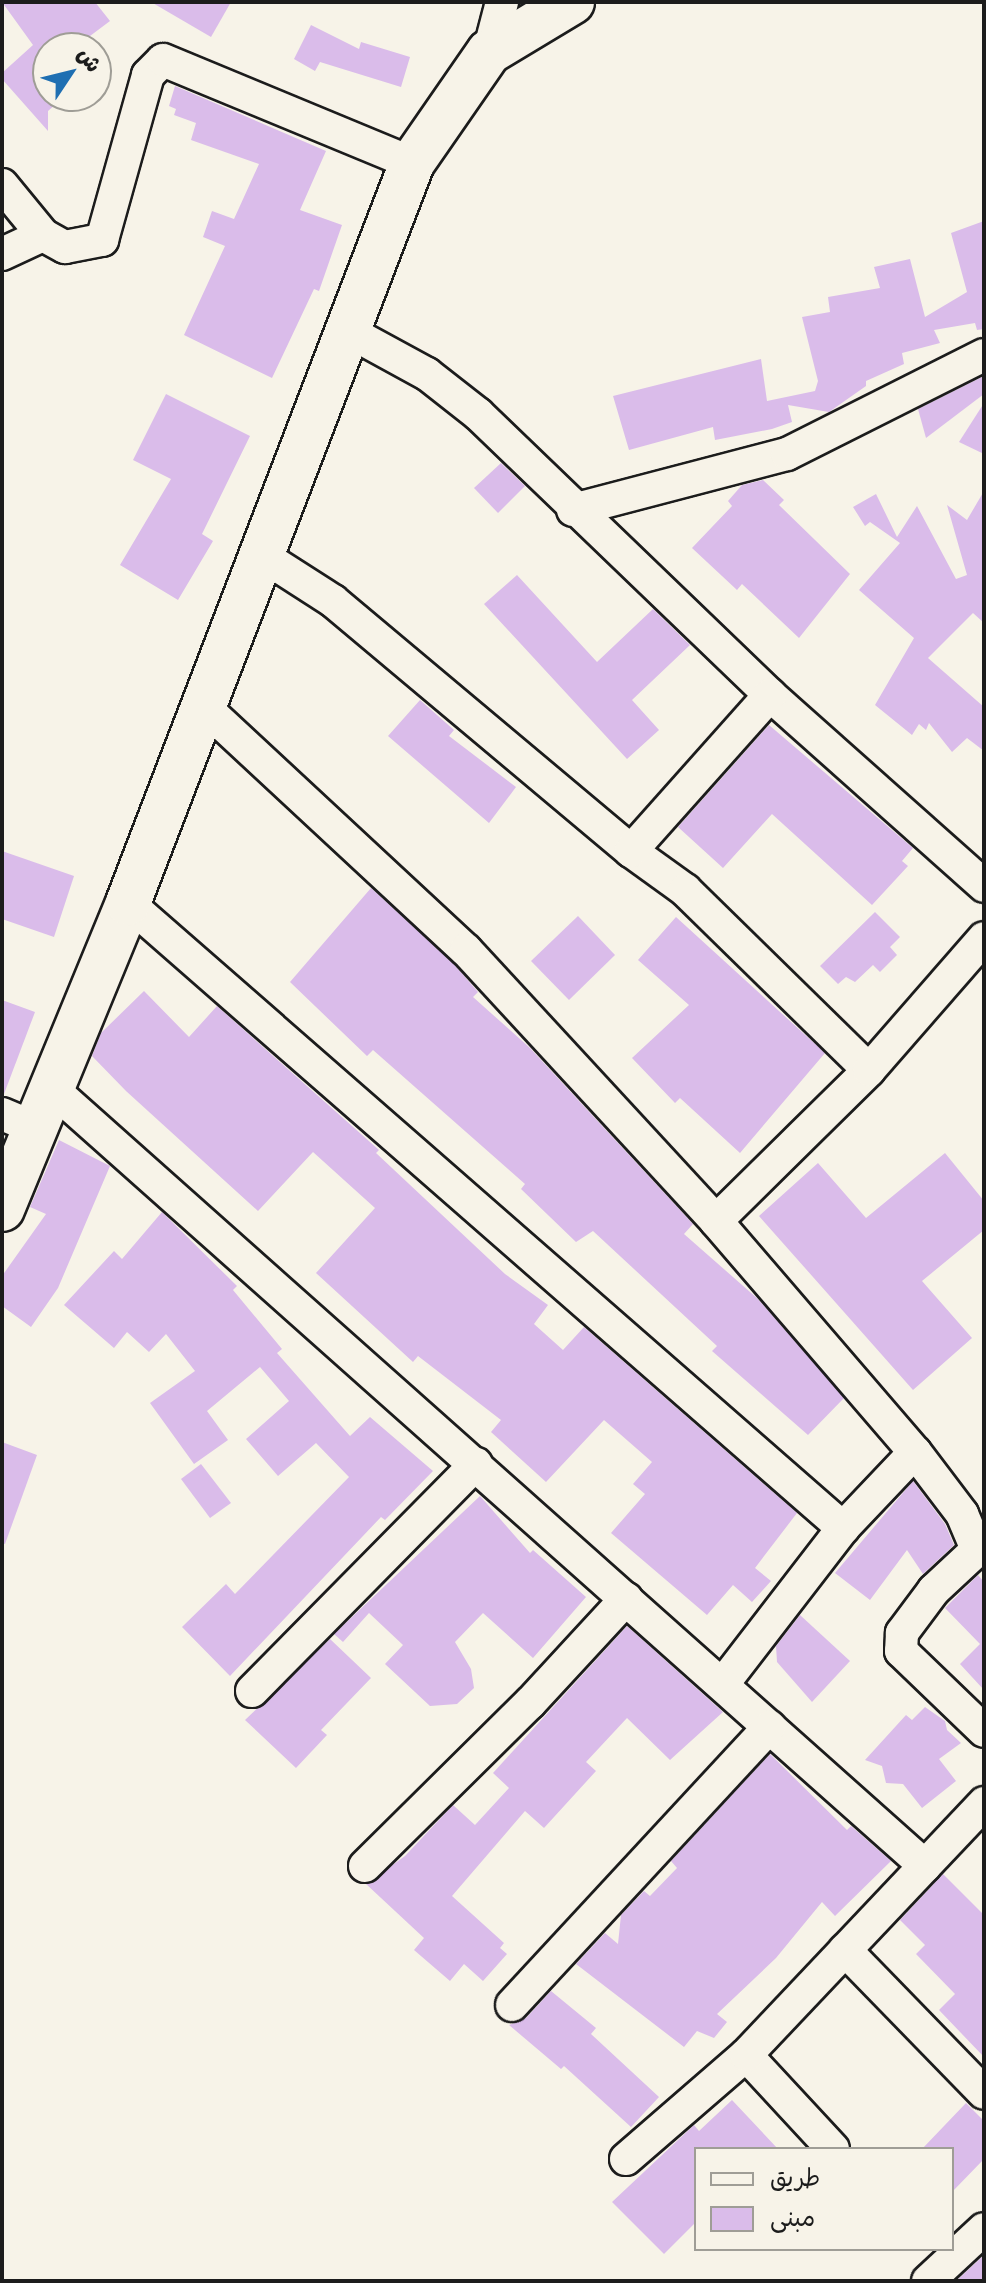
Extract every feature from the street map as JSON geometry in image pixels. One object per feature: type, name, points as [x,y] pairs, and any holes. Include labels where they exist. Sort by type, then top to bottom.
[{"type":"street","points":[[2,1209],[18,1121],[51,1088],[128,903],[412,163],[489,52],[502,2]]},
{"type":"street","points":[[489,52],[572,2]]},
{"type":"street","points":[[2,185],[43,235],[65,247],[102,240],[148,75],[163,60],[412,163]]},
{"type":"street","points":[[2,254],[43,235]]},
{"type":"street","points":[[348,331],[427,374],[478,414],[573,510],[770,695],[984,886]]},
{"type":"street","points":[[573,510],[787,454],[984,355]]},
{"type":"street","points":[[263,556],[333,601],[631,851],[685,890],[869,1070]]},
{"type":"street","points":[[631,851],[770,695]]},
{"type":"street","points":[[202,705],[466,950],[716,1221],[915,1452],[962,1514],[977,1550],[934,1590],[902,1633],[901,1651],[984,1731]]},
{"type":"street","points":[[128,903],[843,1528]]},
{"type":"street","points":[[716,1221],[869,1070],[984,938]]},
{"type":"street","points":[[51,1088],[925,1866]]},
{"type":"street","points":[[723,1684],[843,1528],[915,1452]]},
{"type":"street","points":[[252,1691],[476,1464]]},
{"type":"street","points":[[365,1866],[530,1703],[626,1599]]},
{"type":"street","points":[[512,2005],[769,1727]]},
{"type":"street","points":[[626,2159],[746,2055],[984,1803]]},
{"type":"street","points":[[845,1950],[984,2093]]},
{"type":"street","points":[[746,2055],[831,2147]]},
{"type":"street","points":[[954,2250],[984,2229]]},
{"type":"street","points":[[932,2266],[953,2251]]},
{"type":"building","points":[[2,2],[95,2],[110,21],[95,32],[32,32],[32,44]]},
{"type":"building","points":[[151,2],[231,2],[211,37]]},
{"type":"building","points":[[311,25],[359,49],[361,42],[410,57],[401,87],[320,62],[315,71],[294,59]]},
{"type":"building","points":[[32,46],[32,112],[48,112],[48,131],[2,79],[2,73]]},
{"type":"building","points":[[175,86],[326,151],[300,210],[342,225],[319,291],[314,289],[272,378],[184,335],[225,246],[203,237],[212,211],[234,219],[259,164],[191,140],[196,123],[174,115],[176,109],[169,106]]},
{"type":"building","points":[[984,221],[984,329],[977,330],[975,323],[934,330],[940,343],[902,353],[904,364],[866,381],[866,386],[829,412],[788,405],[792,422],[772,429],[715,440],[713,427],[629,450],[613,396],[761,359],[767,401],[815,391],[818,381],[802,317],[830,312],[828,297],[880,288],[874,267],[910,259],[925,317],[967,292],[951,233]]},
{"type":"building","points":[[984,376],[984,394],[926,438],[918,409]]},
{"type":"building","points":[[166,394],[250,436],[202,534],[213,541],[178,600],[120,565],[171,479],[133,460]]},
{"type":"building","points":[[984,403],[984,454],[959,442]]},
{"type":"building","points":[[501,463],[525,486],[498,513],[474,488]]},
{"type":"building","points":[[763,480],[784,500],[779,505],[850,574],[799,638],[742,584],[737,590],[692,548],[732,506],[728,501],[742,485]]},
{"type":"building","points":[[984,491],[984,623],[973,613],[928,658],[984,707],[984,751],[967,738],[952,752],[929,723],[926,730],[919,724],[912,735],[875,705],[914,638],[859,590],[900,543],[870,522],[865,526],[853,507],[876,494],[897,537],[917,506],[956,579],[967,575],[947,505],[967,520]]},
{"type":"building","points":[[517,575],[597,662],[653,609],[690,645],[632,700],[659,730],[627,759],[484,604]]},
{"type":"building","points":[[420,700],[454,730],[449,736],[516,787],[489,823],[388,736]]},
{"type":"building","points":[[769,725],[913,848],[902,861],[908,866],[872,905],[772,814],[723,868],[678,827]]},
{"type":"building","points":[[2,851],[74,876],[54,937],[2,919]]},
{"type":"building","points":[[371,888],[453,963],[478,992],[473,997],[530,1048],[693,1224],[684,1234],[758,1299],[844,1398],[808,1435],[712,1351],[717,1346],[593,1231],[576,1242],[521,1189],[525,1184],[373,1050],[367,1056],[290,982]]},
{"type":"building","points":[[875,912],[900,937],[890,947],[897,955],[880,972],[873,965],[855,982],[846,977],[838,984],[820,966]]},
{"type":"building","points":[[578,916],[615,955],[569,1000],[531,961]]},
{"type":"building","points":[[676,917],[825,1053],[740,1153],[680,1098],[675,1103],[632,1058],[689,1005],[638,960]]},
{"type":"building","points":[[144,991],[189,1037],[217,1006],[379,1150],[376,1153],[505,1274],[548,1305],[534,1324],[563,1350],[584,1327],[797,1513],[755,1568],[771,1581],[752,1602],[733,1585],[707,1615],[611,1533],[645,1494],[633,1484],[652,1462],[604,1420],[546,1482],[491,1432],[501,1420],[418,1356],[413,1362],[316,1273],[375,1208],[313,1152],[258,1211],[126,1091],[92,1056],[101,1033]]},
{"type":"building","points":[[2,1000],[35,1012],[4,1094],[2,1094]]},
{"type":"building","points":[[59,1140],[110,1166],[58,1288],[31,1327],[2,1306],[2,1276],[46,1214],[30,1207]]},
{"type":"building","points":[[945,1153],[984,1201],[984,1230],[922,1281],[972,1338],[913,1390],[759,1216],[818,1163],[866,1218]]},
{"type":"building","points":[[162,1212],[237,1286],[233,1290],[282,1349],[277,1353],[350,1436],[370,1417],[433,1471],[385,1520],[381,1517],[230,1676],[182,1627],[226,1584],[235,1594],[349,1477],[316,1443],[278,1476],[246,1439],[289,1401],[260,1367],[207,1411],[228,1440],[194,1464],[150,1403],[195,1371],[166,1334],[149,1352],[127,1332],[114,1348],[64,1305],[114,1251],[122,1259]]},
{"type":"building","points":[[2,1442],[37,1455],[5,1544],[2,1543]]},
{"type":"building","points":[[201,1464],[231,1503],[210,1518],[181,1479]]},
{"type":"building","points":[[913,1481],[945,1524],[954,1545],[923,1574],[907,1550],[870,1600],[835,1573]]},
{"type":"building","points":[[480,1496],[530,1553],[533,1550],[586,1597],[533,1658],[483,1613],[455,1642],[471,1669],[474,1688],[457,1704],[430,1706],[385,1664],[403,1645],[369,1613],[343,1642],[334,1634]]},
{"type":"building","points":[[978,1575],[984,1582],[984,1690],[960,1664],[980,1644],[945,1608]]},
{"type":"building","points":[[800,1615],[850,1661],[812,1702],[777,1662],[776,1646]]},
{"type":"building","points":[[627,1626],[723,1712],[670,1760],[627,1718],[586,1762],[596,1771],[544,1828],[525,1811],[452,1896],[504,1943],[500,1948],[507,1954],[483,1981],[464,1964],[450,1981],[414,1950],[424,1938],[366,1884],[405,1856],[453,1805],[475,1825],[509,1788],[493,1773]]},
{"type":"building","points":[[330,1639],[371,1678],[321,1730],[327,1735],[296,1768],[245,1720]]},
{"type":"building","points":[[925,1707],[945,1721],[947,1730],[961,1743],[939,1759],[956,1781],[922,1808],[903,1784],[886,1783],[882,1766],[865,1760],[906,1715],[912,1720]]},
{"type":"building","points":[[770,1754],[847,1830],[851,1826],[891,1861],[835,1916],[822,1902],[776,1958],[717,2014],[727,2022],[714,2038],[697,2031],[684,2047],[576,1964],[605,1933],[618,1944],[621,1915],[644,1891],[650,1896],[677,1868],[671,1861]]},
{"type":"building","points":[[943,1874],[984,1915],[984,2057],[939,2010],[955,1994],[916,1954],[925,1945],[900,1920]]},
{"type":"building","points":[[551,1991],[596,2028],[591,2034],[659,2097],[631,2127],[564,2066],[561,2069],[509,2025],[526,2018]]},
{"type":"building","points":[[732,2100],[776,2147],[694,2147],[694,2224],[664,2254],[612,2202],[694,2125],[699,2131]]},
{"type":"building","points":[[966,2103],[984,2121],[984,2159],[954,2190],[954,2147],[924,2147]]},
{"type":"building","points":[[984,2255],[984,2281],[956,2281]]}]
